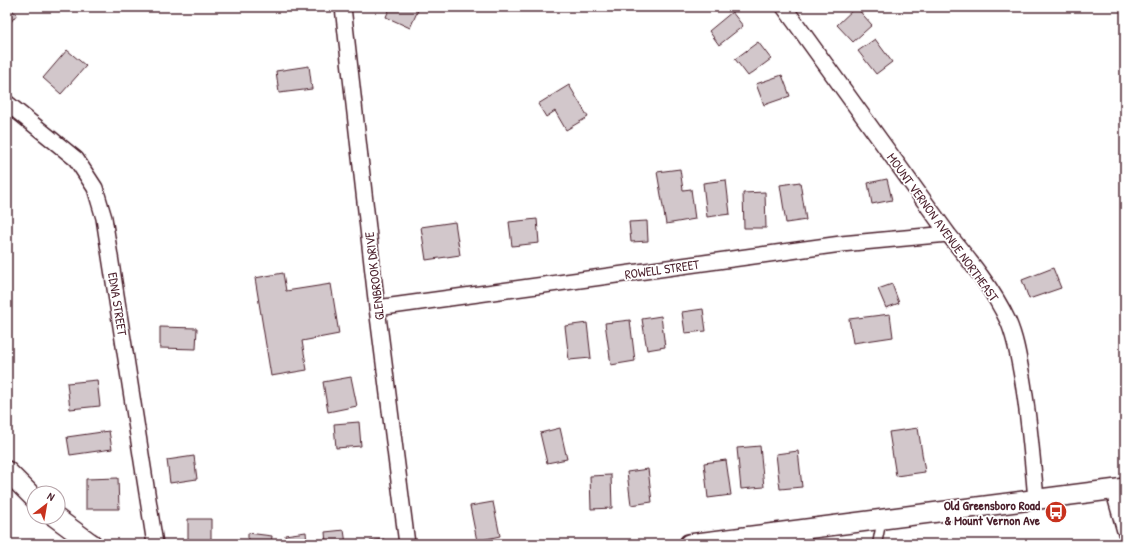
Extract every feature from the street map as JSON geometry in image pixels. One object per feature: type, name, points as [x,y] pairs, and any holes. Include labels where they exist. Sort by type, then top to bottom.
[{"type":"street","name":"GLENBROOK DRIVE","points":[[343,7],[377,308],[407,544]]},
{"type":"street","name":"MOUNT VERNON AVENUE NORTHEAST","points":[[784,7],[948,234],[970,261],[988,287],[1008,321],[1016,343],[1024,389],[1036,499]]},
{"type":"street","name":"EDNA STREET","points":[[7,102],[76,160],[96,188],[104,218],[155,544]]},
{"type":"street","name":"ROWELL STREET","points":[[377,308],[841,244],[948,234]]},
{"type":"street","points":[[7,471],[26,490]]},
{"type":"street","points":[[689,544],[792,538],[882,518],[1119,489],[1125,531]]},
{"type":"street","points":[[66,525],[92,544]]},
{"type":"lane","points":[[876,544],[882,518]]},
{"type":"building","points":[[7,7],[17,14],[7,27]]},
{"type":"building","points":[[390,7],[419,8],[410,28],[386,17]]},
{"type":"building","points":[[856,7],[872,25],[853,42],[837,25]]},
{"type":"building","points":[[732,12],[743,26],[719,45],[709,31]]},
{"type":"building","points":[[875,39],[892,62],[876,74],[858,51]]},
{"type":"building","points":[[758,42],[771,59],[748,76],[735,59]]},
{"type":"building","points":[[67,50],[86,66],[61,94],[43,78]]},
{"type":"building","points":[[309,66],[312,89],[279,93],[276,71]]},
{"type":"building","points":[[782,75],[790,96],[764,105],[756,84]]},
{"type":"building","points":[[569,85],[588,117],[566,130],[555,111],[546,117],[538,104]]},
{"type":"building","points":[[680,169],[683,190],[691,189],[695,219],[666,224],[657,172]]},
{"type":"building","points":[[887,179],[892,200],[872,204],[868,183]]},
{"type":"building","points":[[726,180],[730,214],[707,217],[703,183]]},
{"type":"building","points":[[800,182],[806,220],[786,223],[780,185]]},
{"type":"building","points":[[765,192],[766,228],[744,228],[743,193]]},
{"type":"building","points":[[537,219],[539,243],[512,246],[509,222]]},
{"type":"building","points":[[647,221],[648,241],[631,242],[629,222]]},
{"type":"building","points":[[455,222],[460,255],[426,260],[421,227]]},
{"type":"building","points":[[1053,268],[1061,288],[1029,299],[1022,280]]},
{"type":"building","points":[[283,273],[286,291],[331,284],[339,334],[302,341],[307,370],[271,376],[255,278]]},
{"type":"building","points":[[892,284],[899,303],[886,308],[878,289]]},
{"type":"building","points":[[703,309],[706,331],[685,333],[682,312]]},
{"type":"building","points":[[890,314],[893,337],[853,343],[849,319]]},
{"type":"building","points":[[661,316],[665,347],[647,350],[642,319]]},
{"type":"building","points":[[630,320],[635,361],[611,365],[605,323]]},
{"type":"building","points":[[587,323],[591,358],[569,360],[565,326]]},
{"type":"building","points":[[160,327],[197,328],[196,349],[160,348]]},
{"type":"building","points":[[351,377],[357,406],[328,412],[323,382]]},
{"type":"building","points":[[97,380],[100,406],[70,409],[67,383]]},
{"type":"building","points":[[359,422],[361,446],[336,448],[334,424]]},
{"type":"building","points":[[560,428],[567,459],[547,463],[540,433]]},
{"type":"building","points":[[918,428],[925,472],[896,476],[889,432]]},
{"type":"building","points":[[109,431],[112,449],[70,455],[67,437]]},
{"type":"building","points":[[760,446],[764,487],[741,489],[737,448]]},
{"type":"building","points":[[798,451],[802,487],[780,489],[776,454]]},
{"type":"building","points":[[194,456],[197,479],[170,483],[167,460]]},
{"type":"building","points":[[726,460],[731,495],[708,498],[704,463]]},
{"type":"building","points":[[648,469],[652,502],[631,505],[627,472]]},
{"type":"building","points":[[611,475],[612,508],[591,509],[590,476]]},
{"type":"building","points":[[118,478],[119,509],[86,509],[86,479]]},
{"type":"building","points":[[493,502],[500,536],[477,541],[470,506]]},
{"type":"building","points":[[188,519],[211,519],[211,544],[188,544]]},
{"type":"building","points":[[344,530],[346,544],[326,544],[325,532]]},
{"type":"building","points":[[306,532],[307,544],[286,544],[285,535]]},
{"type":"building","points":[[248,533],[272,536],[271,544],[240,544],[241,541],[248,542]]},
{"type":"building","points":[[384,539],[385,544],[370,544],[370,541]]},
{"type":"place","name":"Old Greensboro Road & Mount Vernon Ave","points":[[1056,512]]}]
